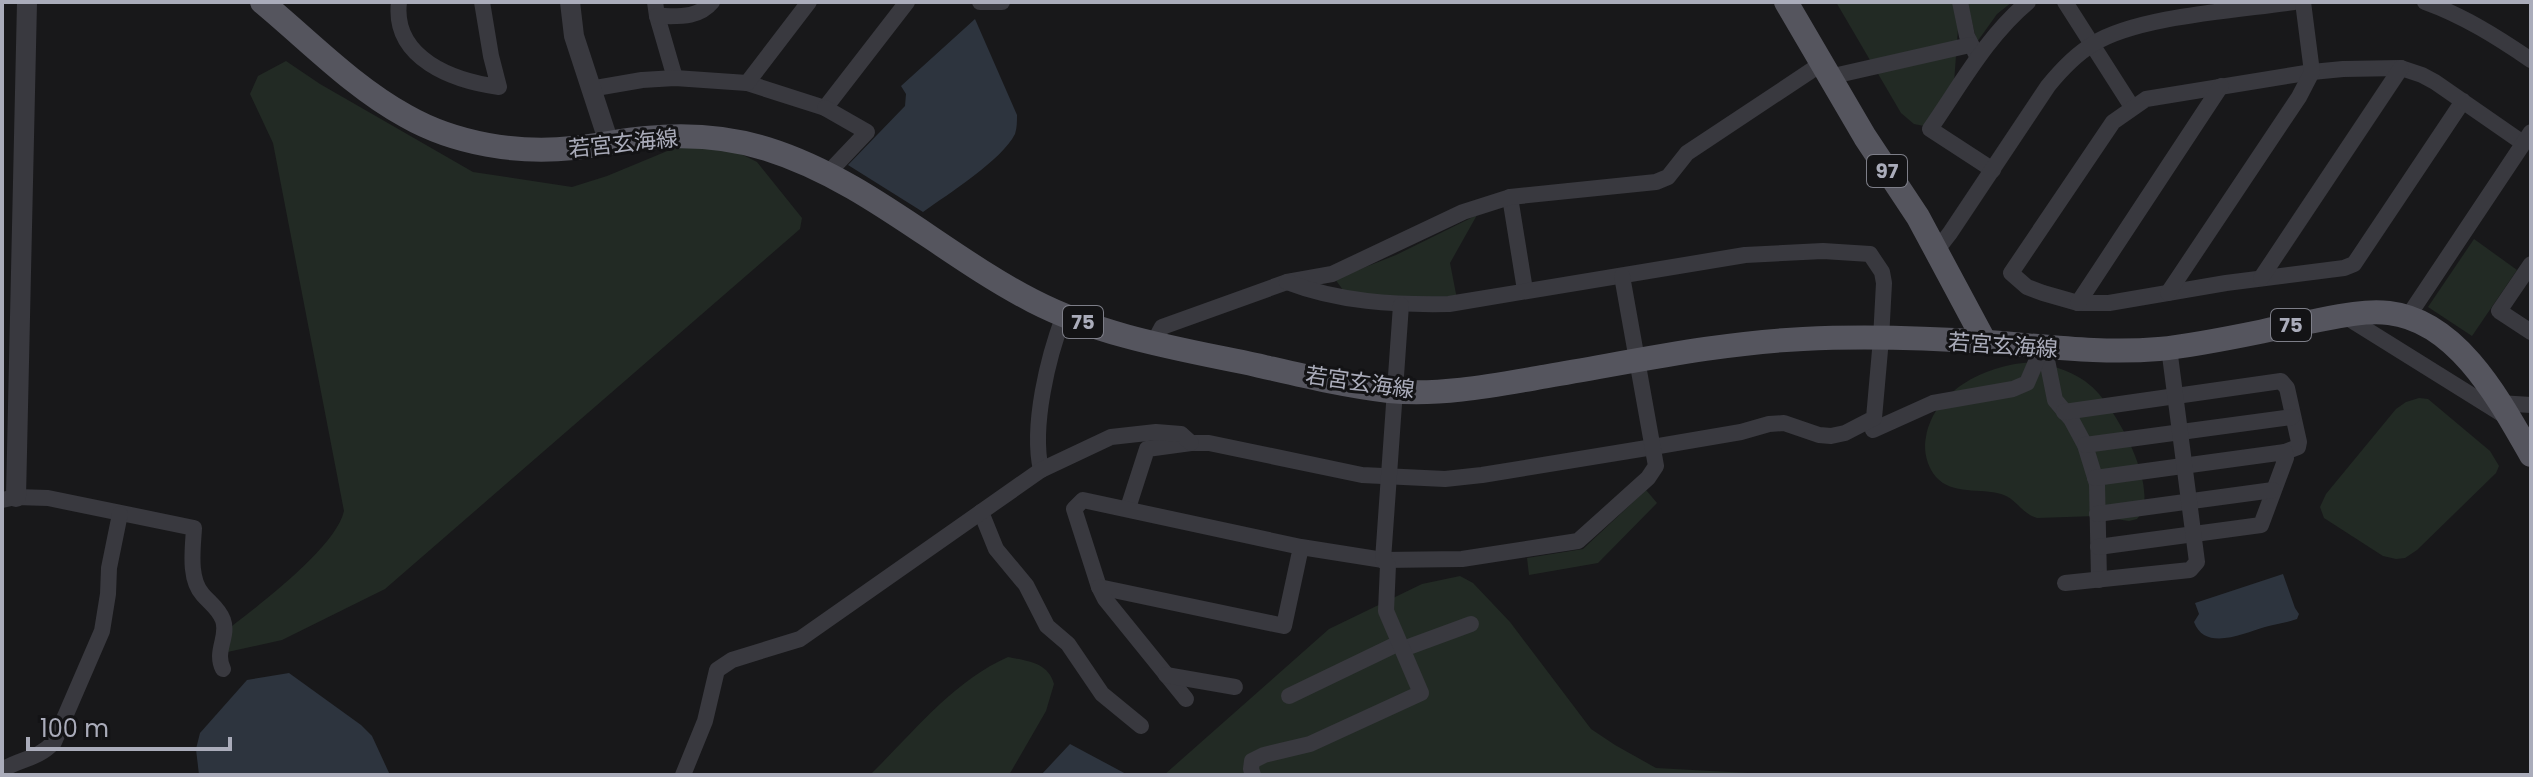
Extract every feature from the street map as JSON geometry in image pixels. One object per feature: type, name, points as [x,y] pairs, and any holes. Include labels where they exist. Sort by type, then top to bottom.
[{"type":"main road","name":"若宮玄海線","points":[[262,2],[357,82],[403,115],[455,137],[545,150],[648,137],[723,139],[766,148],[829,172],[991,277],[1064,315],[1104,331],[1153,344],[1366,388],[1450,391],[1738,344],[1806,338],[1985,342],[2114,351],[2169,348],[2343,315],[2390,313],[2429,326],[2458,347],[2505,411],[2531,455]]},
{"type":"main road","name":"97","points":[[1786,2],[1865,137],[1918,217],[1985,342]]},
{"type":"street","points":[[27,2],[9,498],[48,498],[194,528],[193,562],[198,588],[223,619],[218,655],[223,669]]},
{"type":"street","points":[[399,2],[400,27],[406,41],[421,59],[458,77],[499,87],[482,2]]},
{"type":"street","points":[[570,2],[574,36],[609,143]]},
{"type":"street","points":[[675,78],[656,9],[688,15],[701,12],[712,2]]},
{"type":"street","points":[[747,83],[809,2]]},
{"type":"street","points":[[825,108],[907,2]]},
{"type":"street","points":[[980,2],[1002,2]]},
{"type":"street","points":[[1960,2],[1974,52]]},
{"type":"street","points":[[1993,170],[1930,129],[1974,52],[2028,2]]},
{"type":"street","points":[[2065,2],[2132,107]]},
{"type":"street","points":[[1936,251],[2048,86],[2061,69],[2092,44],[2159,22],[2294,2]]},
{"type":"street","points":[[2168,293],[2299,97],[2312,72],[2303,2]]},
{"type":"street","points":[[2425,2],[2451,11],[2531,60]]},
{"type":"street","points":[[1153,344],[1162,327],[1287,282],[1332,274],[1463,212],[1510,197],[1656,182],[1668,177],[1687,153],[1825,70],[1974,52]]},
{"type":"street","points":[[2261,278],[2401,68]]},
{"type":"street","points":[[2407,318],[2527,138],[2422,75],[2401,68],[2312,72],[2146,99],[2113,122],[2011,273],[2027,287],[2078,303],[2109,303],[2344,268],[2354,264],[2463,101]]},
{"type":"street","points":[[590,89],[675,78],[747,83],[825,108],[867,132],[829,172]]},
{"type":"street","points":[[2078,303],[2221,86]]},
{"type":"street","points":[[1510,197],[1525,290]]},
{"type":"street","points":[[1128,508],[1147,449],[1191,443],[1209,443],[1306,465],[1390,478],[1445,479],[1653,447],[1741,432],[1769,424],[1784,423],[1831,436],[1845,433],[1874,418],[1884,283],[1882,272],[1870,254],[1823,251],[1745,255],[1449,304],[1401,305],[1355,300],[1311,291],[1287,282]]},
{"type":"street","points":[[2531,264],[2499,311],[2531,332]]},
{"type":"street","points":[[1186,699],[1105,599],[1074,509],[1083,500],[1301,547],[1383,560],[1462,559],[1578,541],[1648,478],[1656,466],[1622,276]]},
{"type":"street","points":[[1253,775],[1252,761],[1264,755],[1310,744],[1421,693],[1386,611],[1388,565],[1383,560],[1401,305]]},
{"type":"street","points":[[1041,470],[1037,455],[1041,404],[1052,347],[1064,315]]},
{"type":"street","points":[[2343,315],[2505,411],[2531,405]]},
{"type":"street","points":[[2042,348],[2055,400],[2071,419],[2085,445],[2095,478],[2099,580]]},
{"type":"street","points":[[1873,430],[1933,403],[2000,392],[2027,383],[2042,348]]},
{"type":"street","points":[[2065,583],[2190,570],[2197,562],[2169,348]]},
{"type":"street","points":[[2064,412],[2281,381],[2287,388],[2299,446],[2294,450],[2095,478]]},
{"type":"street","points":[[2085,445],[2292,417]]},
{"type":"street","points":[[683,775],[705,721],[717,670],[732,660],[800,639],[1041,470],[1111,437],[1156,432],[1181,434],[1191,443]]},
{"type":"street","points":[[2098,547],[2261,525],[2286,458],[2285,452]]},
{"type":"street","points":[[2097,514],[2273,490]]},
{"type":"street","points":[[981,512],[996,549],[1026,585],[1047,626],[1068,644],[1102,694],[1141,726]]},
{"type":"street","points":[[2,770],[15,762],[44,753],[54,742],[102,631],[109,568],[120,514]]},
{"type":"street","points":[[1099,587],[1284,626],[1301,547]]},
{"type":"street","points":[[1289,696],[1401,646],[1471,624]]},
{"type":"street","points":[[1166,675],[1235,687]]},
{"type":"shaded area","points":[[1836,2],[1960,2],[1953,96],[1924,126],[1914,124],[1901,113]]},
{"type":"shaded area","points":[[1967,2],[2012,2],[1997,14],[1977,42]]},
{"type":"shaded area","points":[[975,19],[1017,115],[1016,132],[999,155],[923,212],[848,165],[905,106],[906,94],[901,86]]},
{"type":"shaded area","points":[[286,61],[320,84],[473,172],[572,187],[677,147],[729,148],[757,162],[802,218],[800,229],[385,589],[282,640],[223,653],[223,633],[310,560],[338,526],[344,511],[273,143],[250,94],[258,76]]},
{"type":"shaded area","points":[[1477,215],[1450,263],[1457,299],[1393,300],[1343,290],[1335,279],[1396,255]]},
{"type":"shaded area","points":[[2474,239],[2517,270],[2472,336],[2428,307]]},
{"type":"shaded area","points":[[2034,362],[2078,377],[2101,396],[2112,411],[2140,470],[2144,490],[2143,506],[2137,519],[2129,521],[2096,516],[2037,518],[2006,496],[1950,486],[1933,473],[1926,458],[1925,442],[1931,420],[1940,405],[1952,392],[1982,374]]},
{"type":"shaded area","points":[[2419,398],[2428,399],[2490,451],[2499,466],[2496,473],[2417,550],[2405,558],[2396,559],[2383,556],[2324,518],[2320,507],[2326,494],[2396,409]]},
{"type":"shaded area","points":[[1646,490],[1657,503],[1598,563],[1529,575],[1527,558],[1583,549]]},
{"type":"shaded area","points":[[2283,574],[2299,614],[2297,619],[2226,638],[2207,636],[2199,631],[2194,622],[2199,614],[2195,603]]},
{"type":"shaded area","points":[[1460,576],[1473,583],[1510,622],[1591,729],[1615,745],[1656,768],[1785,775],[1164,775],[1329,629],[1422,584]]},
{"type":"shaded area","points":[[1008,657],[1042,667],[1054,684],[1046,711],[1009,775],[870,775],[951,694],[988,667]]},
{"type":"shaded area","points":[[289,673],[372,736],[390,775],[199,775],[196,749],[200,733],[247,680]]},
{"type":"shaded area","points":[[1070,744],[1128,775],[1041,775]]}]
